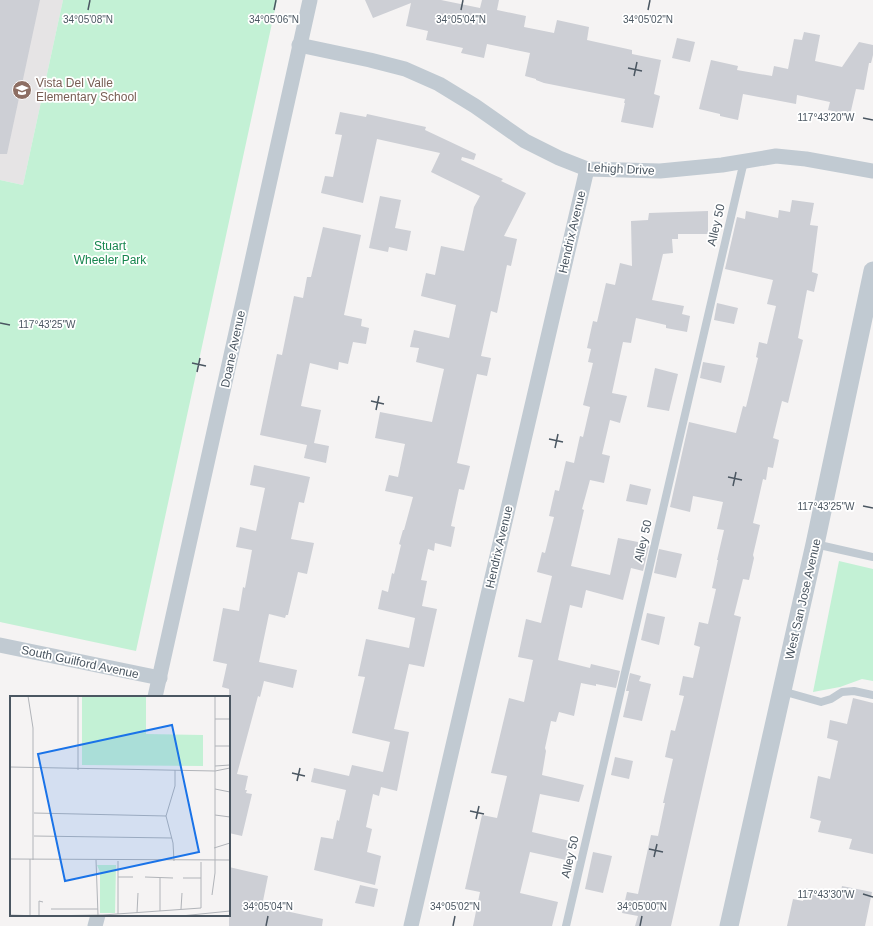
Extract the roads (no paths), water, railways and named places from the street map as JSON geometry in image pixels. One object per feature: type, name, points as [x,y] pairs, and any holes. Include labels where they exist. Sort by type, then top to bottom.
[{"type":"street","name":"Doane Avenue","points":[[155,696],[310,0]]},
{"type":"street","name":"Lehigh Drive","points":[[299,45],[405,69],[439,84],[475,106],[525,141],[559,158],[587,169],[660,171],[776,156],[873,171]]},
{"type":"street","name":"Hendrix Avenue","points":[[410,926],[587,169]]},
{"type":"street","name":"West San Jose Avenue","points":[[729,926],[815,544],[873,271]]},
{"type":"street","name":"South Guilford Avenue","points":[[0,645],[160,678]]},
{"type":"street","points":[[95,926],[98,916]]},
{"type":"lane","name":"Alley 50","points":[[566,926],[744,161]]},
{"type":"lane","points":[[815,544],[873,557]]},
{"type":"lane","points":[[782,691],[821,702],[831,699],[842,692],[873,695]]},
{"type":"place","name":"Vista Del Valle Elementary School","points":[[22,90]]},
{"type":"park label","name":"Stuart Wheeler Park","points":[[110,253]]}]
